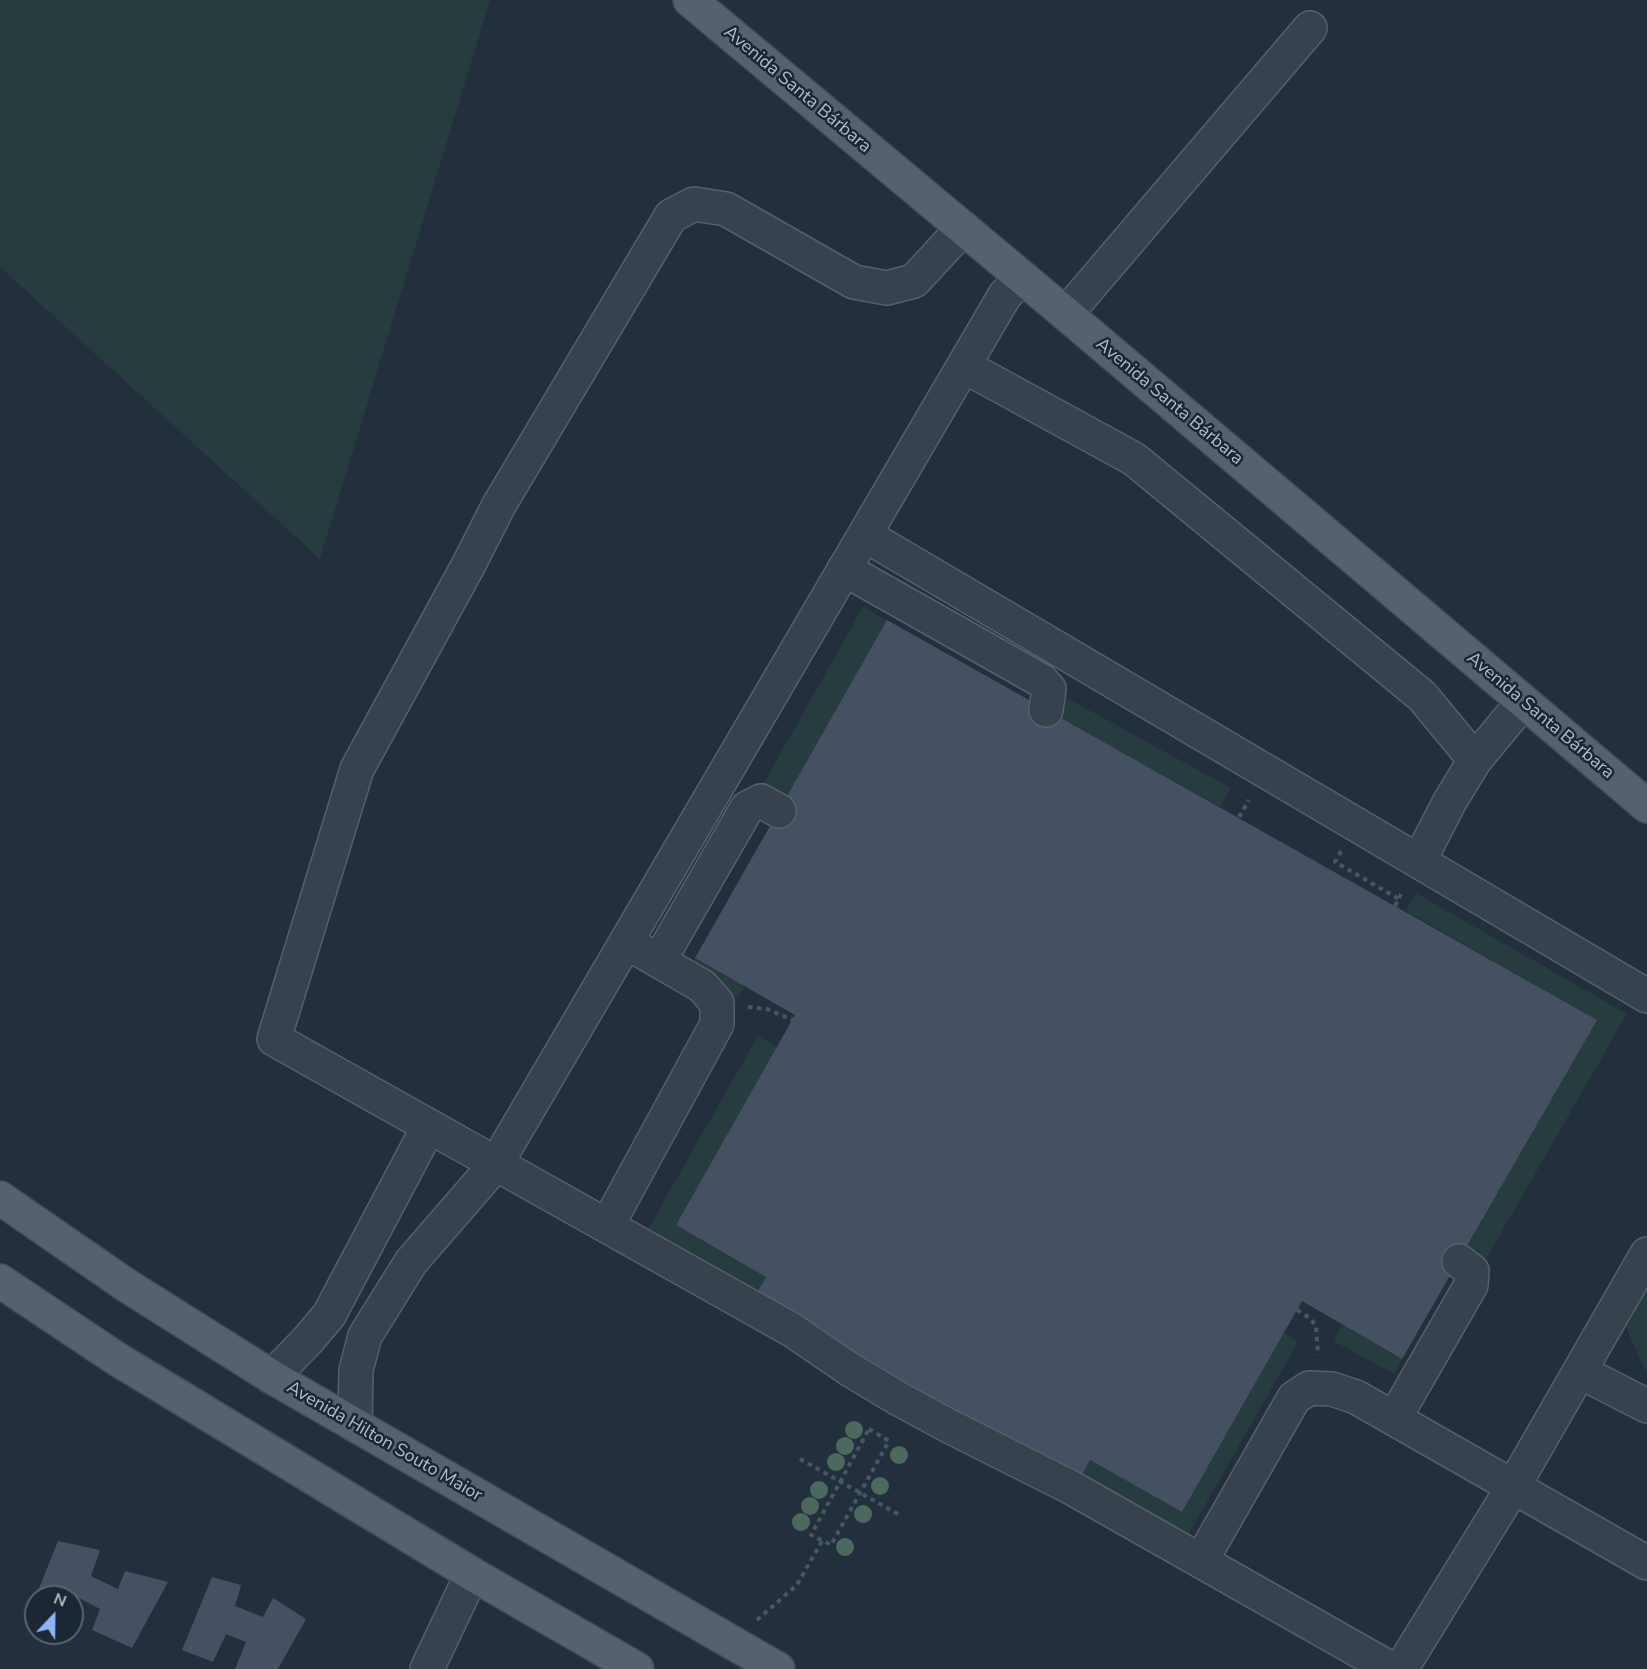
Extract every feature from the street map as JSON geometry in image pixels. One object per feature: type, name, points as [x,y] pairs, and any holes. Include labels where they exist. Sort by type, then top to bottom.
[{"type":"main road","name":"Avenida Santa Bárbara","points":[[690,0],[1066,314],[1647,806]]},
{"type":"main road","name":"Avenida Hilton Souto Maior","points":[[0,1198],[126,1285],[272,1377],[778,1669]]},
{"type":"main road","points":[[0,1281],[117,1359],[472,1574],[637,1669]]},
{"type":"street","points":[[1066,314],[1310,28]]},
{"type":"street","points":[[963,228],[914,281],[887,288],[854,282],[726,210],[694,204],[671,216],[499,505],[357,769],[274,1039],[792,1330],[849,1369],[909,1404],[1072,1488],[1391,1669]]},
{"type":"street","points":[[356,1425],[356,1370],[365,1336],[411,1262],[496,1164],[1005,295],[1022,278]]},
{"type":"street","points":[[964,366],[1134,459],[1422,696],[1475,760]]},
{"type":"street","points":[[865,535],[1647,996]]},
{"type":"street","points":[[844,569],[1042,681],[1049,689],[1046,710]]},
{"type":"street","points":[[1419,861],[1450,801],[1475,760],[1523,702]]},
{"type":"street","points":[[659,961],[747,808],[761,801],[779,811]]},
{"type":"street","points":[[607,1226],[717,1024],[717,1004],[702,986],[626,942]]},
{"type":"street","points":[[272,1377],[329,1315],[429,1126]]},
{"type":"street","points":[[1401,1669],[1513,1487],[1647,1254]]},
{"type":"street","points":[[1394,1419],[1471,1285],[1472,1271],[1459,1261]]},
{"type":"street","points":[[1581,1372],[1647,1406]]},
{"type":"street","points":[[1201,1561],[1294,1398],[1309,1388],[1332,1389],[1356,1397],[1647,1563]]},
{"type":"street","points":[[427,1669],[472,1574]]},
{"type":"path","points":[[1335,862],[1399,899]]},
{"type":"path","points":[[1395,906],[1403,890]]},
{"type":"path","points":[[717,1004],[767,1009],[793,1020]]},
{"type":"path","points":[[1297,1310],[1310,1318],[1316,1326],[1320,1389]]},
{"type":"path","points":[[869,1430],[889,1441],[860,1493],[831,1545],[811,1534],[869,1430]]},
{"type":"path","points":[[800,1459],[898,1514]]},
{"type":"path","points":[[797,1585],[822,1540]]},
{"type":"green space","points":[[0,0],[490,0],[320,559],[0,267]]},
{"type":"green space","points":[[863,607],[887,620],[784,801],[761,788]]},
{"type":"green space","points":[[1065,697],[1231,788],[1220,807],[1055,715]]},
{"type":"green space","points":[[1416,893],[1627,1014],[1486,1259],[1467,1247],[1596,1020],[1406,911]]},
{"type":"green space","points":[[695,958],[745,987],[738,998],[688,969]]},
{"type":"green space","points":[[758,1036],[777,1047],[743,1263],[766,1277],[758,1291],[648,1229]]},
{"type":"green space","points":[[1647,1283],[1647,1374],[1626,1328]]},
{"type":"green space","points":[[1342,1325],[1402,1359],[1394,1374],[1334,1341]]},
{"type":"green space","points":[[1284,1333],[1298,1342],[1188,1535],[1082,1475],[1090,1460],[1182,1512]]},
{"type":"building","points":[[887,620],[1597,1020],[1402,1359],[1302,1301],[1182,1512],[1090,1460],[1082,1475],[1031,1458],[811,1337],[758,1291],[766,1277],[676,1225],[795,1015],[695,958]]},
{"type":"building","points":[[58,1541],[100,1550],[91,1576],[118,1589],[125,1571],[168,1582],[132,1648],[92,1630],[100,1609],[84,1601],[84,1585],[40,1585]]},
{"type":"building","points":[[212,1577],[241,1585],[235,1606],[263,1617],[273,1598],[306,1619],[278,1669],[235,1669],[246,1642],[226,1634],[213,1662],[182,1650]]}]
